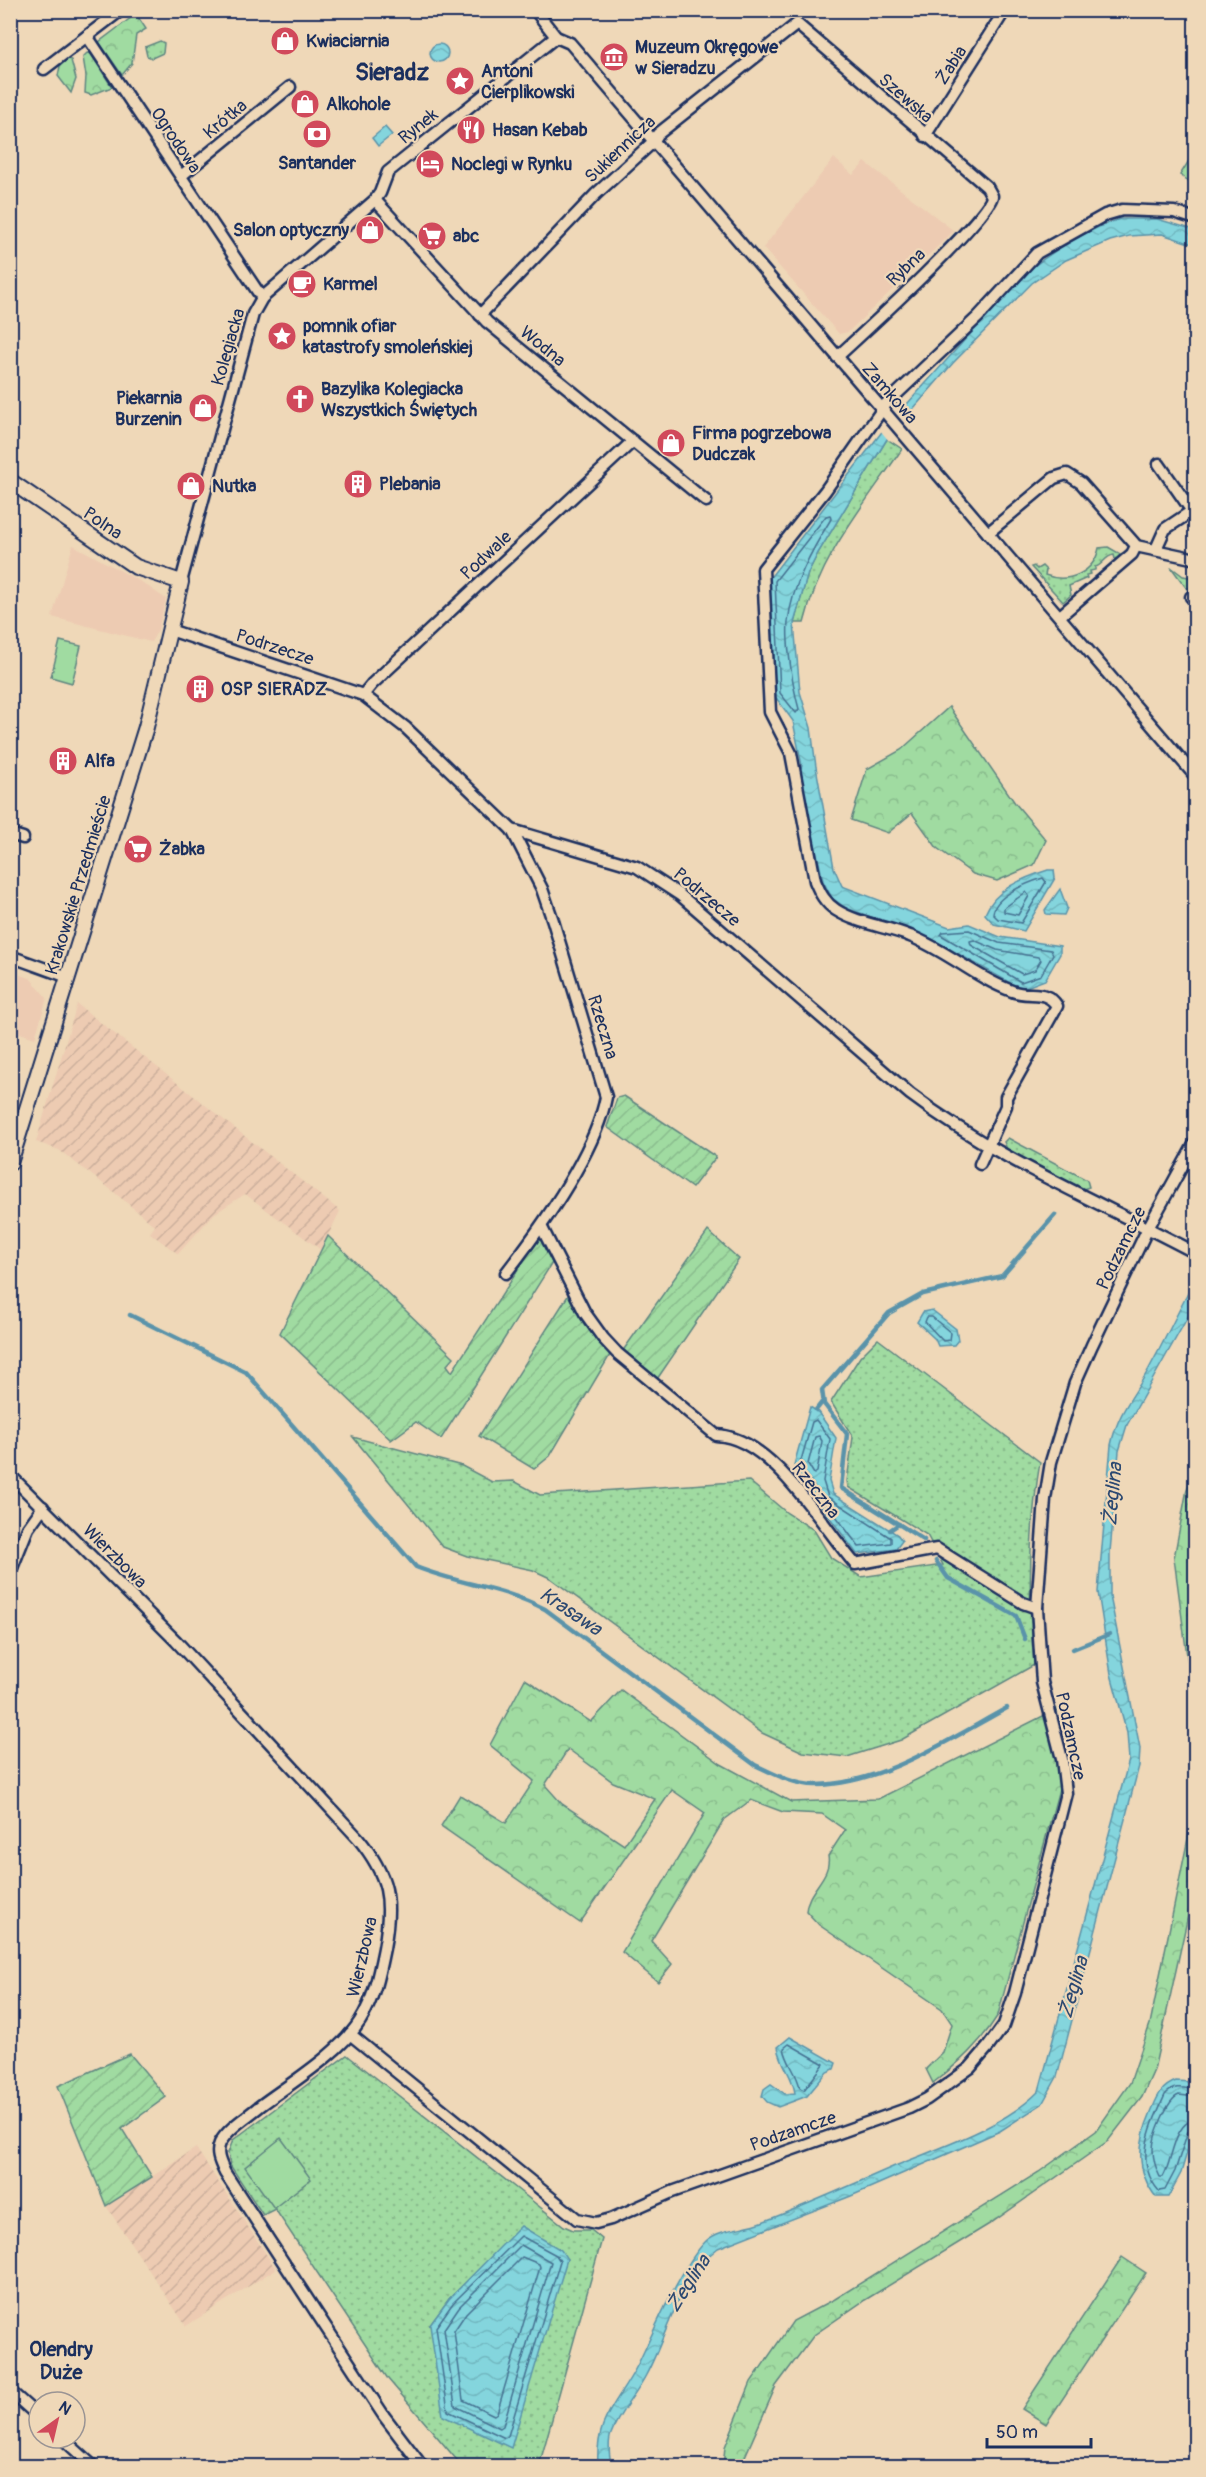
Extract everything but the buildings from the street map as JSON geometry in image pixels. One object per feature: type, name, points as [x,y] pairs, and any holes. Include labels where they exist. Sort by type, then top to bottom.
[{"type":"street","points":[[44,69],[121,10]]},
{"type":"street","points":[[535,10],[556,37]]},
{"type":"street","name":"Żabia","points":[[925,136],[1005,10]]},
{"type":"street","name":"Szewska","points":[[797,24],[987,187],[992,196]]},
{"type":"street","name":"Sukiennicza","points":[[480,315],[596,194],[660,133],[797,24]]},
{"type":"street","name":"Ogrodowa","points":[[87,36],[262,298]]},
{"type":"street","name":"Zamkowa","points":[[556,37],[570,43],[1196,777]]},
{"type":"street","name":"Rynek","points":[[388,172],[556,37]]},
{"type":"street","name":"Krótka","points":[[181,176],[290,87]]},
{"type":"street","name":"Kolegiacka","points":[[181,582],[251,322],[262,298],[375,200],[388,172]]},
{"type":"street","name":"Rybna","points":[[837,357],[948,250],[989,207],[992,196]]},
{"type":"street","name":"Wodna","points":[[375,200],[480,315],[706,501]]},
{"type":"street","points":[[980,1164],[1006,1106],[1006,1097],[1057,1006],[1052,998],[1040,994],[1013,992],[911,936],[851,917],[836,910],[823,899],[815,881],[791,753],[770,712],[763,569],[884,411],[978,317],[1037,253],[1105,215],[1122,210],[1174,212],[1196,219]]},
{"type":"street","name":"Podwale","points":[[363,695],[372,684],[633,441]]},
{"type":"street","points":[[1156,549],[1165,529],[1194,514],[1159,464]]},
{"type":"street","points":[[988,533],[1054,478],[1067,474],[1081,483],[1136,546],[1196,559]]},
{"type":"street","name":"Polna","points":[[10,481],[136,567],[181,582]]},
{"type":"street","points":[[1060,616],[1132,554],[1136,546]]},
{"type":"street","name":"Krakowskie Przedmieście","points":[[10,1163],[146,727],[181,582]]},
{"type":"street","name":"Podrzecze","points":[[170,630],[363,695],[406,728],[512,831],[637,867],[664,882],[910,1094],[942,1118],[989,1146],[1193,1252]]},
{"type":"street","name":"Rzeczna","points":[[506,1273],[542,1228],[599,1124],[606,1097],[542,888],[520,841],[512,831]]},
{"type":"street","points":[[10,834],[23,838]]},
{"type":"street","points":[[10,956],[68,977]]},
{"type":"street","name":"Podzamcze","points":[[350,2034],[577,2219],[596,2223],[611,2219],[672,2192],[909,2108],[927,2099],[970,2068],[1004,2025],[1015,1993],[1066,1793],[1062,1759],[1042,1682],[1037,1608],[1045,1499],[1054,1451],[1075,1383],[1147,1230],[1196,1141]]},
{"type":"street","name":"Rzeczna","points":[[542,1228],[585,1313],[617,1353],[716,1435],[732,1436],[785,1473],[855,1564],[937,1549],[1023,1603],[1037,1608]]},
{"type":"street","name":"Wierzbowa","points":[[10,1475],[176,1641],[375,1859],[385,1881],[389,1900],[388,1925],[378,1976],[368,2006],[350,2034],[234,2127],[220,2144],[218,2152],[232,2183],[384,2416],[422,2466]]},
{"type":"street","points":[[10,1573],[28,1528],[43,1507]]},
{"type":"street","points":[[10,2391],[27,2406]]},
{"type":"street","points":[[75,2450],[93,2466]]},
{"type":"shaded area","points":[[834,158],[853,175],[865,162],[954,231],[848,332],[839,334],[763,248]]},
{"type":"shaded area","points":[[73,545],[143,583],[166,599],[158,630],[151,642],[52,617]]},
{"type":"shaded area","points":[[10,972],[30,978],[47,998],[35,1038],[11,1030]]},
{"type":"shaded area","points":[[77,1004],[340,1211],[321,1250],[245,1194],[214,1214],[178,1254],[150,1233],[155,1226],[110,1189],[59,1150],[36,1142]]},
{"type":"shaded area","points":[[196,2148],[276,2269],[186,2326],[106,2206]]},
{"type":"green space","points":[[136,14],[146,29],[136,35],[132,63],[122,75],[99,42]]},
{"type":"green space","points":[[160,41],[164,43],[163,53],[152,58],[147,56],[145,47]]},
{"type":"green space","points":[[87,53],[91,54],[112,87],[91,95],[85,93],[86,76],[83,57]]},
{"type":"green space","points":[[67,59],[71,60],[76,79],[71,93],[58,76],[60,66]]},
{"type":"green space","points":[[1195,151],[1195,185],[1180,175]]},
{"type":"green space","points":[[887,439],[902,449],[832,553],[811,599],[804,623],[794,623],[808,573],[818,553]]},
{"type":"green space","points":[[1108,547],[1120,554],[1126,552],[1116,563],[1114,555],[1108,557],[1095,567],[1095,570],[1090,571],[1091,574],[1086,575],[1087,578],[1069,586],[1071,595],[1063,602],[1031,567],[1034,566],[1037,569],[1042,566],[1046,570],[1045,575],[1071,577],[1086,570],[1092,564],[1099,548]]},
{"type":"green space","points":[[1171,567],[1183,576],[1195,578],[1195,584],[1187,589]]},
{"type":"green space","points":[[60,641],[81,646],[72,683],[51,677]]},
{"type":"green space","points":[[949,707],[1015,803],[1046,840],[1034,865],[997,881],[973,874],[937,848],[912,813],[888,833],[851,820],[867,769],[901,750]]},
{"type":"green space","points":[[624,1096],[716,1157],[692,1188],[607,1127],[617,1098]]},
{"type":"green space","points":[[1008,1138],[1087,1180],[1089,1187],[1083,1189],[1007,1149],[1004,1142]]},
{"type":"green space","points":[[708,1231],[739,1259],[655,1382],[622,1352]]},
{"type":"green space","points":[[328,1236],[454,1357],[447,1365],[452,1372],[540,1236],[552,1263],[441,1439],[416,1422],[391,1440],[280,1333]]},
{"type":"green space","points":[[569,1294],[585,1326],[589,1324],[610,1355],[550,1456],[534,1469],[479,1436]]},
{"type":"green space","points":[[878,1339],[1040,1462],[1031,1563],[1034,1665],[901,1740],[847,1757],[803,1752],[762,1733],[550,1578],[533,1570],[467,1556],[443,1547],[353,1437],[462,1466],[492,1482],[514,1481],[540,1495],[749,1481],[787,1513],[814,1530],[831,1558],[861,1577],[943,1565],[927,1535],[848,1487],[853,1437],[831,1402],[860,1357]]},
{"type":"green space","points":[[1195,1471],[1195,1716],[1174,1558],[1187,1489]]},
{"type":"green space","points":[[525,1679],[591,1722],[621,1690],[721,1764],[791,1802],[878,1799],[1057,1709],[1059,1789],[998,2015],[969,2052],[933,2083],[926,2069],[943,2052],[952,2024],[942,2009],[819,1925],[806,1911],[810,1896],[826,1870],[828,1856],[845,1830],[822,1814],[783,1812],[751,1800],[724,1820],[651,1941],[672,1964],[658,1982],[622,1952],[705,1813],[672,1790],[580,1923],[441,1826],[460,1795],[506,1823],[534,1781],[490,1745]],"holes":[[[568,1749],[613,1782],[655,1799],[624,1845],[562,1804],[545,1785]]]},
{"type":"green space","points":[[1195,1804],[1195,1884],[1154,2070],[1142,2097],[1108,2141],[991,2223],[865,2300],[814,2335],[776,2386],[743,2461],[737,2466],[723,2466],[725,2447],[751,2382],[793,2321],[835,2299],[1039,2172],[1096,2131],[1130,2083],[1150,2024]]},
{"type":"green space","points":[[130,2054],[166,2097],[122,2129],[152,2177],[106,2206],[58,2086]]},
{"type":"green space","points":[[347,2055],[564,2226],[573,2230],[591,2230],[602,2239],[539,2466],[462,2466],[388,2379],[275,2209],[263,2215],[230,2165],[228,2153],[233,2140]],"holes":[[[522,2227],[566,2259],[544,2330],[430,2325],[449,2299]]]},
{"type":"green space","points":[[281,2138],[311,2179],[274,2208],[245,2167]]},
{"type":"green space","points":[[1122,2257],[1146,2273],[1046,2424],[1022,2409]]},
{"type":"water","points":[[435,44],[443,44],[448,49],[446,60],[435,62],[430,57],[430,49]]},
{"type":"water","points":[[385,127],[392,135],[378,146],[372,138]]},
{"type":"water","points":[[1120,219],[1157,219],[1195,230],[1195,245],[1162,234],[1129,236],[1110,241],[1066,260],[1032,283],[953,363],[887,439],[818,553],[808,573],[794,623],[800,692],[811,728],[834,868],[842,886],[949,927],[969,924],[1000,937],[1060,946],[1060,954],[1045,980],[1021,989],[930,938],[846,908],[832,898],[823,881],[799,773],[802,766],[793,721],[774,695],[769,579],[881,433],[1025,273],[1070,242]]},
{"type":"water","points":[[1048,870],[1054,870],[1055,878],[1024,931],[994,924],[985,914],[1003,891],[1020,881]]},
{"type":"water","points":[[1060,889],[1067,908],[1064,915],[1046,914],[1045,910]]},
{"type":"water","name":"Żeglina","points":[[1195,1280],[1195,1304],[1127,1425],[1119,1451],[1110,1552],[1110,1596],[1140,1748],[1139,1766],[1057,2077],[1042,2104],[1000,2131],[851,2196],[718,2248],[693,2274],[646,2375],[614,2426],[609,2442],[611,2466],[598,2466],[600,2435],[609,2412],[638,2364],[687,2266],[706,2241],[718,2234],[755,2224],[829,2195],[971,2135],[1025,2104],[1039,2091],[1129,1760],[1127,1733],[1111,1674],[1098,1592],[1111,1445],[1123,1411],[1146,1374]]},
{"type":"water","points":[[932,1310],[956,1329],[958,1340],[954,1345],[938,1346],[935,1339],[917,1322],[923,1312]]},
{"type":"water","points":[[810,1407],[818,1412],[836,1438],[829,1481],[833,1494],[898,1535],[902,1541],[896,1549],[857,1554],[796,1472],[794,1465]]},
{"type":"water","points":[[790,2037],[836,2063],[834,2069],[827,2072],[807,2096],[778,2107],[767,2102],[762,2096],[764,2089],[771,2084],[785,2094],[795,2093],[778,2047]]},
{"type":"water","points":[[1176,2081],[1191,2082],[1195,2086],[1195,2125],[1181,2173],[1168,2197],[1156,2197],[1145,2177],[1141,2145],[1157,2098],[1166,2086]]},
{"type":"water","points":[[521,2226],[561,2250],[567,2259],[511,2448],[443,2416],[430,2325],[449,2299]]},
{"type":"pier","points":[[900,407],[909,418],[889,441],[880,430]]},
{"type":"waterway","points":[[924,1540],[841,1488],[847,1434],[824,1404],[822,1390],[889,1313],[923,1294],[1002,1276],[1055,1215]]},
{"type":"waterway","name":"Krasawa","points":[[130,1315],[246,1372],[416,1567],[498,1591],[545,1609],[755,1765],[777,1775],[792,1781],[816,1785],[841,1783],[866,1777],[915,1758],[1007,1708]]},
{"type":"waterway","points":[[816,1410],[823,1401]]},
{"type":"waterway","points":[[890,1530],[899,1524]]},
{"type":"waterway","points":[[936,1561],[948,1578],[1016,1616],[1025,1639]]},
{"type":"waterway","name":"Krasawa","points":[[1073,1649],[1110,1634]]},
{"type":"place","name":"Kwiaciarnia","points":[[285,41]]},
{"type":"place","name":"Muzeum Okręgowe w Sieradzu","points":[[614,57]]},
{"type":"place","name":"Antoni Cierplikowski","points":[[460,81]]},
{"type":"place","name":"Alkohole","points":[[305,104]]},
{"type":"place","name":"Hasan Kebab","points":[[471,130]]},
{"type":"place","name":"Santander","points":[[317,134]]},
{"type":"place","name":"Noclegi w Rynku","points":[[430,164]]},
{"type":"place","name":"Salon optyczny","points":[[370,230]]},
{"type":"place","name":"abc","points":[[432,236]]},
{"type":"place","name":"Karmel","points":[[302,284]]},
{"type":"place","name":"pomnik ofiar katastrofy smoleńskiej","points":[[282,336]]},
{"type":"place","name":"Bazylika Kolegiacka Wszystkich Świętych","points":[[300,399]]},
{"type":"place","name":"Piekarnia Burzenin","points":[[203,408]]},
{"type":"place","name":"Firma pogrzebowa Dudczak","points":[[671,443]]},
{"type":"place","name":"Plebania","points":[[358,484]]},
{"type":"place","name":"Nutka","points":[[191,486]]},
{"type":"place","name":"OSP SIERADZ","points":[[200,689]]},
{"type":"place","name":"Alfa","points":[[63,761]]},
{"type":"place","name":"Żabka","points":[[138,849]]},
{"type":"district","name":"Sieradz","points":[[392,72]]},
{"type":"district","name":"Olendry Duże","points":[[61,2360]]}]
